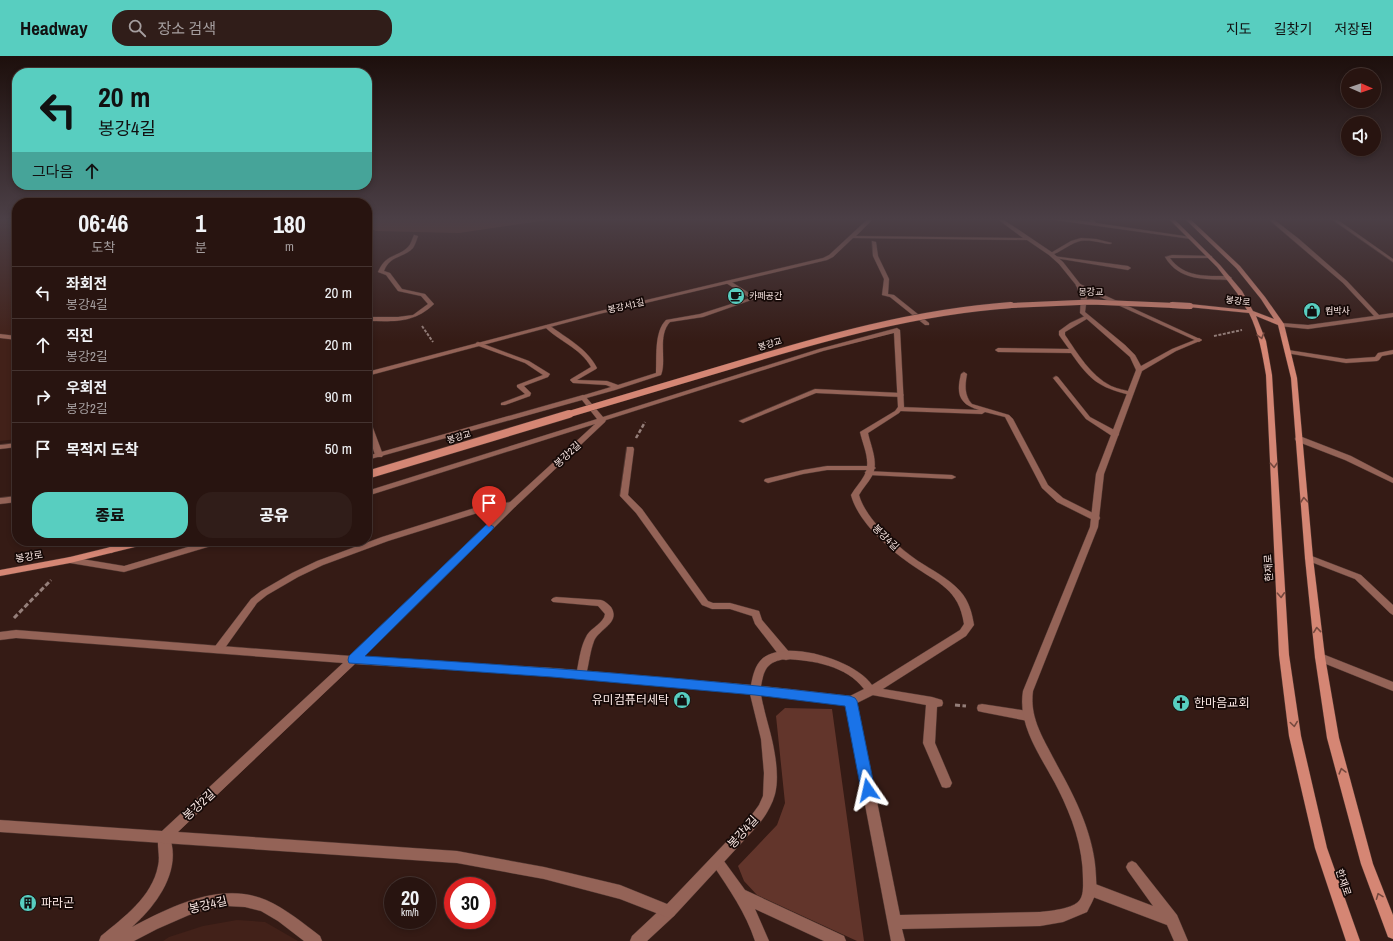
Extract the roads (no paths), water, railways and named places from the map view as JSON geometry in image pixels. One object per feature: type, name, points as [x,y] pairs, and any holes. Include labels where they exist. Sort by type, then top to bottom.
[{"type":"street","points":[[372,319],[415,316],[431,304],[423,295],[400,290],[388,274],[381,272],[383,266],[390,259]]},
{"type":"street","name":"봉강서1길","points":[[372,373],[547,326],[823,259]]},
{"type":"street","points":[[877,259],[885,272],[888,283],[885,295],[892,296],[927,324]]},
{"type":"street","points":[[1056,259],[1078,285],[1084,297],[1084,315]]},
{"type":"street","points":[[1074,259],[1128,268]]},
{"type":"street","points":[[1168,259],[1186,275],[1197,277],[1230,278]]},
{"type":"street","name":"한재로","points":[[1212,259],[1230,278],[1252,312],[1266,353],[1269,376],[1284,655],[1295,736],[1321,848],[1353,941]]},
{"type":"street","points":[[1230,259],[1263,298],[1281,325],[1288,352],[1294,378],[1309,558],[1320,656],[1333,738],[1367,864],[1393,932]]},
{"type":"street","points":[[1319,259],[1345,282],[1378,317]]},
{"type":"street","points":[[372,457],[613,389],[659,374],[661,335],[663,326],[668,321],[701,316],[754,298],[728,282]]},
{"type":"street","points":[[894,922],[1040,919],[1063,915],[1082,907],[1090,889],[1090,870],[1085,843],[1077,818],[1033,731],[1028,716],[1026,702],[1028,691],[1094,527],[1100,474],[1139,370],[1174,350],[1199,340],[1078,285]]},
{"type":"street","name":"봉강교","points":[[372,474],[819,340],[903,319],[978,308],[1046,303],[1113,302],[1190,306]]},
{"type":"street","name":"봉강로","points":[[1190,306],[1252,312],[1281,325]]},
{"type":"street","points":[[1084,315],[1062,331],[1062,335],[1088,371],[1098,380],[1111,388],[1130,393]]},
{"type":"street","points":[[1084,315],[1103,328],[1124,346],[1133,356],[1139,370]]},
{"type":"street","points":[[1281,325],[1308,327],[1393,315]]},
{"type":"street","points":[[547,326],[574,346],[590,360],[594,366],[594,368],[573,380],[575,382],[607,383],[614,386],[613,389]]},
{"type":"street","points":[[583,397],[603,420],[821,350],[896,330],[901,395],[900,409]]},
{"type":"street","points":[[0,336],[12,337]]},
{"type":"street","points":[[478,344],[526,362],[547,374],[546,376],[519,386],[528,393],[528,395],[503,404]]},
{"type":"street","points":[[998,350],[1073,351]]},
{"type":"street","points":[[1288,352],[1346,361],[1377,359],[1380,354],[1393,352]]},
{"type":"street","points":[[964,374],[962,387],[963,397],[966,402],[970,405],[995,412],[1010,419],[1045,486],[1060,500],[1096,518]]},
{"type":"street","points":[[1056,378],[1088,418],[1115,434]]},
{"type":"street","points":[[743,421],[815,391],[901,395]]},
{"type":"street","points":[[871,471],[864,432],[900,409],[995,412]]},
{"type":"street","name":"봉강2길","points":[[372,492],[603,420]]},
{"type":"street","name":"봉강2길","points":[[164,837],[353,660],[512,505],[603,420]]},
{"type":"street","points":[[372,435],[379,455]]},
{"type":"street","points":[[1299,440],[1348,458],[1393,481]]},
{"type":"street","points":[[0,447],[12,446]]},
{"type":"street","points":[[630,449],[624,496],[639,511],[705,603],[712,606],[730,606],[756,614],[758,620],[786,656]]},
{"type":"street","points":[[768,481],[819,469],[952,477]]},
{"type":"street","name":"봉강4길","points":[[850,701],[871,691],[963,633],[969,625],[965,605],[951,587],[903,554],[866,518],[856,502],[855,495],[871,471]]},
{"type":"street","points":[[0,501],[12,500]]},
{"type":"street","points":[[372,544],[469,512],[488,507],[512,505]]},
{"type":"street","points":[[109,551],[115,546]]},
{"type":"street","name":"봉강로","points":[[0,573],[70,560],[126,546]]},
{"type":"street","points":[[70,560],[124,569],[201,546]]},
{"type":"street","points":[[218,650],[254,602],[264,593],[308,568],[366,546]]},
{"type":"street","points":[[1309,558],[1358,577],[1393,611]]},
{"type":"street","points":[[556,600],[601,603],[610,614],[609,620],[590,638],[581,675]]},
{"type":"street","points":[[0,636],[16,634],[353,660],[581,675],[755,690],[850,701],[898,941]]},
{"type":"street","name":"봉강4길","points":[[637,941],[717,861],[755,820],[763,807],[770,789],[769,759],[765,733],[755,690],[759,671],[764,662],[771,658],[805,656],[845,668],[859,675],[871,691]]},
{"type":"street","points":[[1320,656],[1393,687]]},
{"type":"street","points":[[871,691],[935,702],[929,743],[946,783]]},
{"type":"street","points":[[982,708],[1028,716]]},
{"type":"street","points":[[0,826],[457,857],[544,873],[620,892],[668,911]]},
{"type":"street","points":[[106,941],[139,912],[158,885],[166,865],[164,837]]},
{"type":"street","points":[[717,861],[741,895],[756,924],[762,941]]},
{"type":"street","points":[[1132,867],[1172,920],[1181,941]]},
{"type":"street","points":[[1090,889],[1172,920]]},
{"type":"street","points":[[741,895],[839,941]]},
{"type":"street","name":"봉강4길","points":[[121,941],[150,925],[179,913],[204,904],[226,899],[244,900],[260,904],[274,911],[315,941]]},
{"type":"place","name":"카페공간","points":[[736,296]]},
{"type":"place","name":"컴박사","points":[[1312,311]]},
{"type":"place","name":"유미컴퓨터세탁","points":[[682,700]]},
{"type":"place","name":"한마음교회","points":[[1181,703]]},
{"type":"place","name":"파라곤","points":[[28,903]]}]
